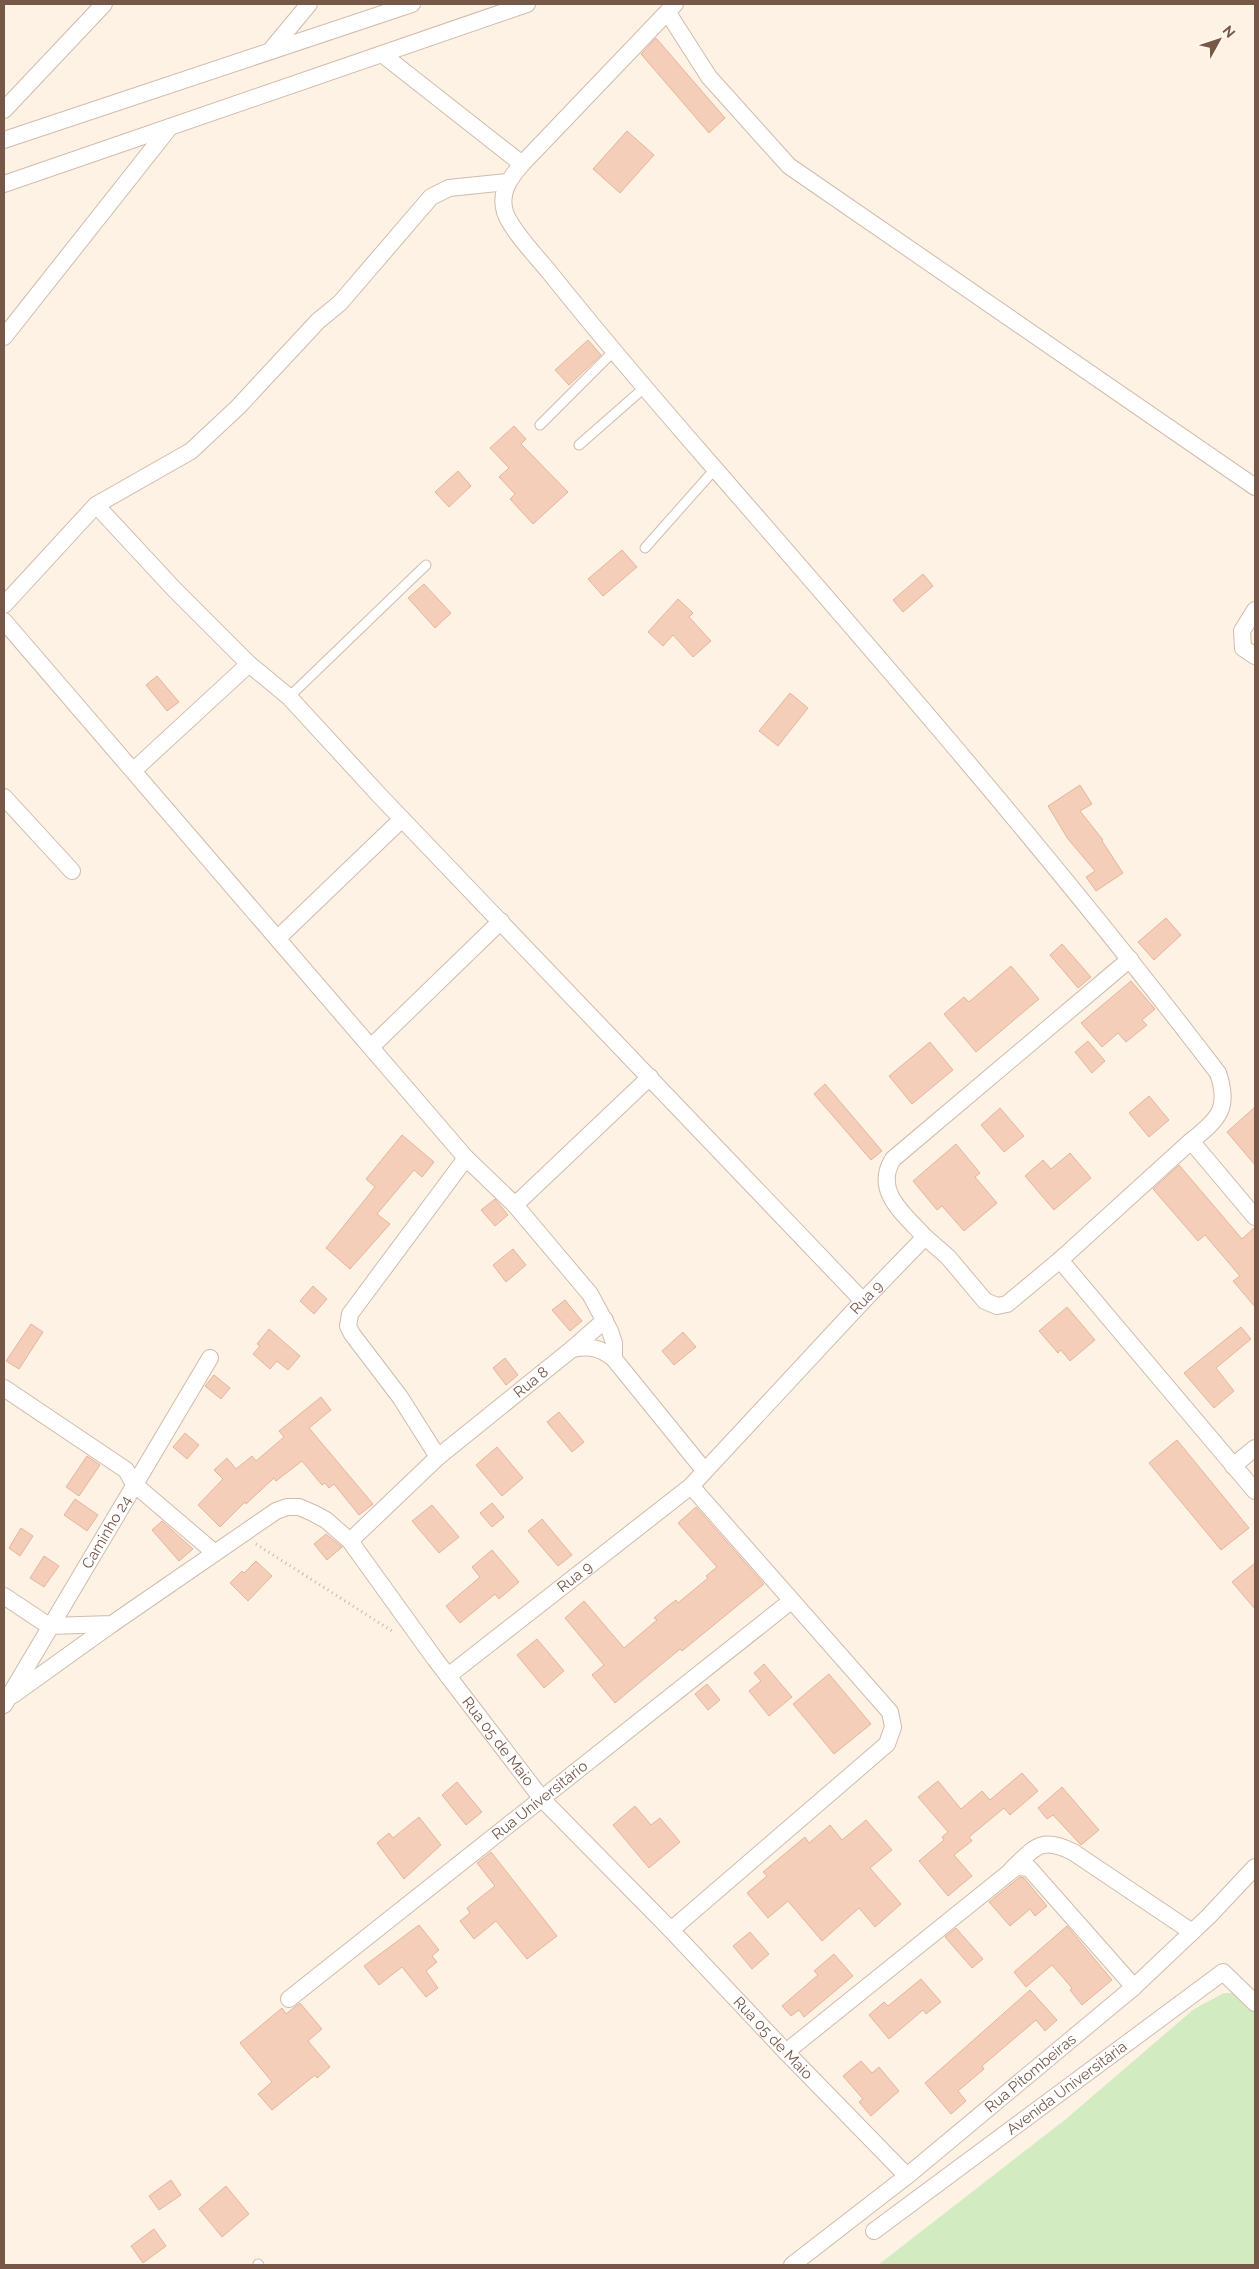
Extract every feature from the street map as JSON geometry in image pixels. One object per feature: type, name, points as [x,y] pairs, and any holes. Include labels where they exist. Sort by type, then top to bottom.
[{"type":"street","points":[[4,110],[104,4]]},
{"type":"street","points":[[270,51],[309,4]]},
{"type":"street","points":[[4,140],[412,4]]},
{"type":"street","points":[[4,184],[527,4]]},
{"type":"street","points":[[1130,959],[894,1159],[888,1167],[885,1178],[886,1190],[904,1214],[925,1237],[948,1257],[985,1301],[997,1306],[1007,1304],[1060,1260],[1210,1126],[1223,1108],[1224,1096],[1218,1072],[1130,959],[864,640],[612,352],[508,220],[504,210],[503,198],[507,182],[522,164],[672,8],[709,77],[789,166],[1255,487]]},
{"type":"street","points":[[382,54],[522,164]]},
{"type":"street","points":[[4,337],[170,127]]},
{"type":"street","points":[[4,605],[96,505],[191,452],[238,407],[318,321],[340,303],[432,197],[449,188],[507,182]]},
{"type":"street","points":[[96,505],[174,589],[249,664],[289,697],[402,819],[650,1077],[772,1209],[862,1301]]},
{"type":"street","points":[[1255,610],[1242,631],[1243,648],[1255,656]]},
{"type":"street","points":[[4,621],[466,1158],[515,1205],[590,1294],[605,1320],[614,1343],[614,1359]]},
{"type":"street","points":[[134,770],[249,664]]},
{"type":"street","points":[[4,798],[72,871]]},
{"type":"street","points":[[278,938],[402,819]]},
{"type":"street","points":[[371,1047],[500,921]]},
{"type":"street","points":[[515,1205],[650,1077]]},
{"type":"street","points":[[1191,1141],[1255,1217]]},
{"type":"street","points":[[438,1456],[400,1397],[352,1334],[348,1320],[350,1314],[466,1158]]},
{"type":"street","name":"Rua 9","points":[[448,1676],[691,1486],[862,1301],[925,1237]]},
{"type":"street","points":[[1060,1260],[1255,1492]]},
{"type":"street","name":"Rua 8","points":[[350,1540],[438,1456],[572,1349],[605,1320]]},
{"type":"street","points":[[572,1349],[595,1347],[614,1359],[704,1470]]},
{"type":"street","name":"Caminho 24","points":[[6,1701],[210,1358]]},
{"type":"street","points":[[4,1388],[126,1470],[134,1484],[215,1553]]},
{"type":"street","points":[[1233,1466],[1255,1448]]},
{"type":"street","points":[[671,1930],[887,1744],[892,1734],[893,1721],[890,1712],[691,1486]]},
{"type":"street","name":"Rua 05 de Maio","points":[[6,1701],[112,1624],[276,1511],[287,1507],[299,1507],[326,1520],[350,1540],[448,1676],[542,1799],[671,1930],[907,2176]]},
{"type":"street","points":[[4,1596],[49,1626],[112,1624]]},
{"type":"street","name":"Rua Universitário","points":[[289,1999],[791,1601]]},
{"type":"street","points":[[786,2052],[1040,1846],[1049,1843],[1059,1845],[1073,1852],[1192,1932]]},
{"type":"street","points":[[1012,1869],[1021,1866],[1029,1868],[1134,1988]]},
{"type":"street","name":"Rua Pitombeiras","points":[[792,2265],[907,2176],[1134,1988],[1255,1867]]},
{"type":"street","name":"Avenida Universitária","points":[[874,2231],[1223,1972],[1255,2003]]},
{"type":"lane","points":[[540,425],[612,352]]},
{"type":"lane","points":[[579,445],[644,388]]},
{"type":"lane","points":[[644,548],[715,469]]},
{"type":"lane","points":[[289,697],[426,565]]},
{"type":"path","points":[[241,1535],[396,1634]]},
{"type":"green space","points":[[1224,1993],[1253,1993],[1255,1995],[1255,2265],[878,2265],[1066,2119],[1194,2009]]},
{"type":"building","points":[[656,38],[725,118],[709,133],[641,54]]},
{"type":"building","points":[[627,131],[654,155],[620,193],[593,169]]},
{"type":"building","points":[[588,340],[601,355],[569,385],[555,370]]},
{"type":"building","points":[[514,426],[526,439],[521,444],[568,492],[533,524],[510,499],[515,494],[499,477],[509,468],[490,448]]},
{"type":"building","points":[[458,471],[471,486],[449,507],[435,492]]},
{"type":"building","points":[[622,550],[637,567],[603,596],[588,579]]},
{"type":"building","points":[[923,574],[933,586],[903,612],[893,600]]},
{"type":"building","points":[[424,584],[451,613],[435,628],[408,598]]},
{"type":"building","points":[[678,599],[693,613],[689,617],[711,641],[693,657],[673,635],[663,646],[648,632]]},
{"type":"building","points":[[157,676],[179,702],[167,711],[146,685]]},
{"type":"building","points":[[790,693],[808,708],[778,746],[759,731]]},
{"type":"building","points":[[1080,785],[1092,804],[1080,811],[1103,840],[1123,873],[1096,891],[1086,877],[1095,871],[1068,839],[1048,806]]},
{"type":"building","points":[[1166,918],[1181,935],[1154,960],[1138,942]]},
{"type":"building","points":[[1062,944],[1091,977],[1078,988],[1050,955]]},
{"type":"building","points":[[1011,966],[1039,999],[976,1052],[944,1014],[964,997],[969,1002]]},
{"type":"building","points":[[1131,981],[1155,1009],[1142,1020],[1147,1025],[1126,1042],[1118,1033],[1102,1047],[1081,1023]]},
{"type":"building","points":[[1088,1041],[1105,1061],[1092,1073],[1075,1052]]},
{"type":"building","points":[[930,1042],[953,1070],[912,1104],[889,1076]]},
{"type":"building","points":[[825,1084],[882,1151],[871,1160],[814,1094]]},
{"type":"building","points":[[1149,1096],[1169,1120],[1149,1137],[1129,1113]]},
{"type":"building","points":[[1255,1107],[1255,1165],[1227,1132]]},
{"type":"building","points":[[1000,1108],[1024,1136],[1004,1152],[981,1125]]},
{"type":"building","points":[[402,1135],[434,1162],[422,1177],[414,1170],[377,1214],[390,1224],[350,1269],[326,1248],[375,1187],[366,1179]]},
{"type":"building","points":[[956,1144],[980,1173],[975,1177],[997,1203],[964,1231],[942,1206],[937,1210],[913,1181]]},
{"type":"building","points":[[1070,1153],[1091,1178],[1054,1210],[1025,1176],[1043,1160],[1051,1169]]},
{"type":"building","points":[[1179,1165],[1242,1239],[1255,1227],[1255,1307],[1233,1281],[1240,1276],[1205,1235],[1198,1241],[1153,1189]]},
{"type":"building","points":[[495,1199],[508,1215],[495,1226],[481,1210]]},
{"type":"building","points":[[513,1249],[526,1265],[506,1282],[493,1265]]},
{"type":"building","points":[[313,1286],[327,1299],[314,1314],[300,1301]]},
{"type":"building","points":[[565,1300],[582,1321],[570,1331],[552,1310]]},
{"type":"building","points":[[1067,1307],[1095,1340],[1070,1361],[1061,1350],[1058,1353],[1039,1331]]},
{"type":"building","points":[[31,1324],[43,1332],[19,1369],[6,1361]]},
{"type":"building","points":[[1241,1327],[1251,1339],[1216,1368],[1234,1391],[1214,1408],[1184,1373]]},
{"type":"building","points":[[269,1329],[300,1356],[288,1370],[277,1361],[270,1369],[253,1354],[260,1346],[257,1344]]},
{"type":"building","points":[[683,1332],[696,1347],[674,1365],[662,1351]]},
{"type":"building","points":[[505,1358],[518,1375],[506,1385],[493,1368]]},
{"type":"building","points":[[214,1375],[230,1388],[221,1399],[205,1386]]},
{"type":"building","points":[[321,1397],[331,1410],[309,1428],[373,1504],[359,1515],[334,1484],[329,1488],[325,1483],[322,1485],[302,1461],[276,1481],[274,1478],[246,1504],[245,1502],[220,1527],[198,1505],[223,1479],[214,1470],[227,1458],[236,1469],[252,1456],[256,1461],[284,1437],[279,1431]]},
{"type":"building","points":[[559,1412],[584,1442],[572,1452],[547,1422]]},
{"type":"building","points":[[185,1433],[199,1445],[187,1459],[173,1447]]},
{"type":"building","points":[[1177,1440],[1249,1528],[1221,1550],[1149,1463]]},
{"type":"building","points":[[497,1447],[523,1478],[502,1496],[476,1465]]},
{"type":"building","points":[[87,1456],[100,1465],[79,1496],[66,1487]]},
{"type":"building","points":[[75,1499],[98,1515],[87,1531],[64,1515]]},
{"type":"building","points":[[492,1503],[504,1517],[492,1527],[480,1513]]},
{"type":"building","points":[[432,1505],[459,1537],[439,1553],[412,1521]]},
{"type":"building","points":[[696,1507],[764,1584],[682,1651],[680,1649],[615,1703],[592,1675],[604,1665],[565,1618],[584,1601],[624,1648],[657,1620],[654,1618],[668,1606],[676,1600],[678,1603],[708,1578],[706,1576],[717,1567],[678,1523]]},
{"type":"building","points":[[542,1519],[572,1555],[558,1566],[528,1531]]},
{"type":"building","points":[[162,1521],[193,1549],[179,1561],[152,1530]]},
{"type":"building","points":[[21,1528],[33,1536],[20,1556],[9,1548]]},
{"type":"building","points":[[326,1534],[342,1547],[327,1560],[314,1544]]},
{"type":"building","points":[[492,1550],[519,1582],[499,1599],[495,1594],[460,1623],[446,1606],[480,1577],[472,1567]]},
{"type":"building","points":[[44,1556],[59,1566],[44,1587],[30,1578]]},
{"type":"building","points":[[256,1561],[272,1576],[248,1601],[230,1583]]},
{"type":"building","points":[[1255,1563],[1255,1609],[1232,1582]]},
{"type":"building","points":[[537,1639],[564,1671],[544,1688],[517,1655]]},
{"type":"building","points":[[764,1664],[792,1697],[769,1716],[749,1691],[761,1681],[754,1673]]},
{"type":"building","points":[[829,1674],[871,1724],[834,1754],[793,1704]]},
{"type":"building","points":[[707,1684],[720,1700],[708,1710],[695,1694]]},
{"type":"building","points":[[1022,1773],[1038,1791],[1010,1815],[1004,1808],[969,1837],[972,1841],[954,1855],[972,1876],[948,1896],[919,1861],[944,1840],[942,1837],[948,1832],[918,1797],[938,1781],[961,1809],[982,1791],[990,1800]]},
{"type":"building","points":[[457,1782],[482,1812],[466,1825],[442,1795]]},
{"type":"building","points":[[1062,1787],[1099,1830],[1081,1845],[1053,1815],[1047,1819],[1038,1808]]},
{"type":"building","points":[[635,1806],[651,1825],[660,1818],[680,1842],[649,1868],[613,1825]]},
{"type":"building","points":[[419,1817],[441,1845],[404,1879],[377,1843],[389,1833],[393,1838]]},
{"type":"building","points":[[866,1820],[892,1850],[870,1868],[901,1904],[875,1927],[859,1908],[822,1941],[788,1901],[768,1918],[747,1893],[767,1876],[763,1872],[805,1837],[809,1843],[830,1825],[842,1840]]},
{"type":"building","points":[[491,1852],[557,1936],[527,1959],[496,1921],[474,1939],[460,1921],[470,1913],[467,1908],[495,1886],[477,1863]]},
{"type":"building","points":[[1020,1877],[1024,1878],[1047,1906],[1035,1916],[1030,1909],[1010,1926],[989,1902]]},
{"type":"building","points":[[419,1925],[439,1950],[432,1956],[437,1962],[426,1971],[438,1988],[426,1997],[402,1967],[379,1985],[364,1966]]},
{"type":"building","points":[[1067,1926],[1112,1980],[1082,2005],[1070,1990],[1072,1988],[1052,1965],[1026,1987],[1014,1972]]},
{"type":"building","points":[[956,1928],[983,1959],[972,1968],[945,1937]]},
{"type":"building","points":[[750,1932],[769,1954],[752,1969],[733,1946]]},
{"type":"building","points":[[834,1954],[853,1976],[804,2017],[799,2010],[791,2016],[782,2006],[818,1975],[814,1971]]},
{"type":"building","points":[[921,1979],[941,2002],[926,2014],[923,2010],[889,2039],[869,2015],[884,2002],[888,2006]]},
{"type":"building","points":[[1030,1990],[1057,2020],[1045,2031],[1036,2020],[982,2066],[984,2069],[958,2091],[966,2101],[951,2114],[925,2083]]},
{"type":"building","points":[[300,2003],[322,2029],[308,2041],[330,2067],[317,2078],[315,2075],[272,2110],[258,2094],[272,2082],[240,2043],[282,2008],[286,2014]]},
{"type":"building","points":[[861,2061],[872,2073],[879,2067],[899,2091],[871,2116],[859,2102],[863,2099],[843,2076]]},
{"type":"building","points":[[171,2180],[181,2195],[159,2210],[149,2196]]},
{"type":"building","points":[[226,2186],[249,2214],[222,2237],[199,2209]]},
{"type":"building","points":[[154,2229],[166,2246],[143,2263],[131,2246]]}]
